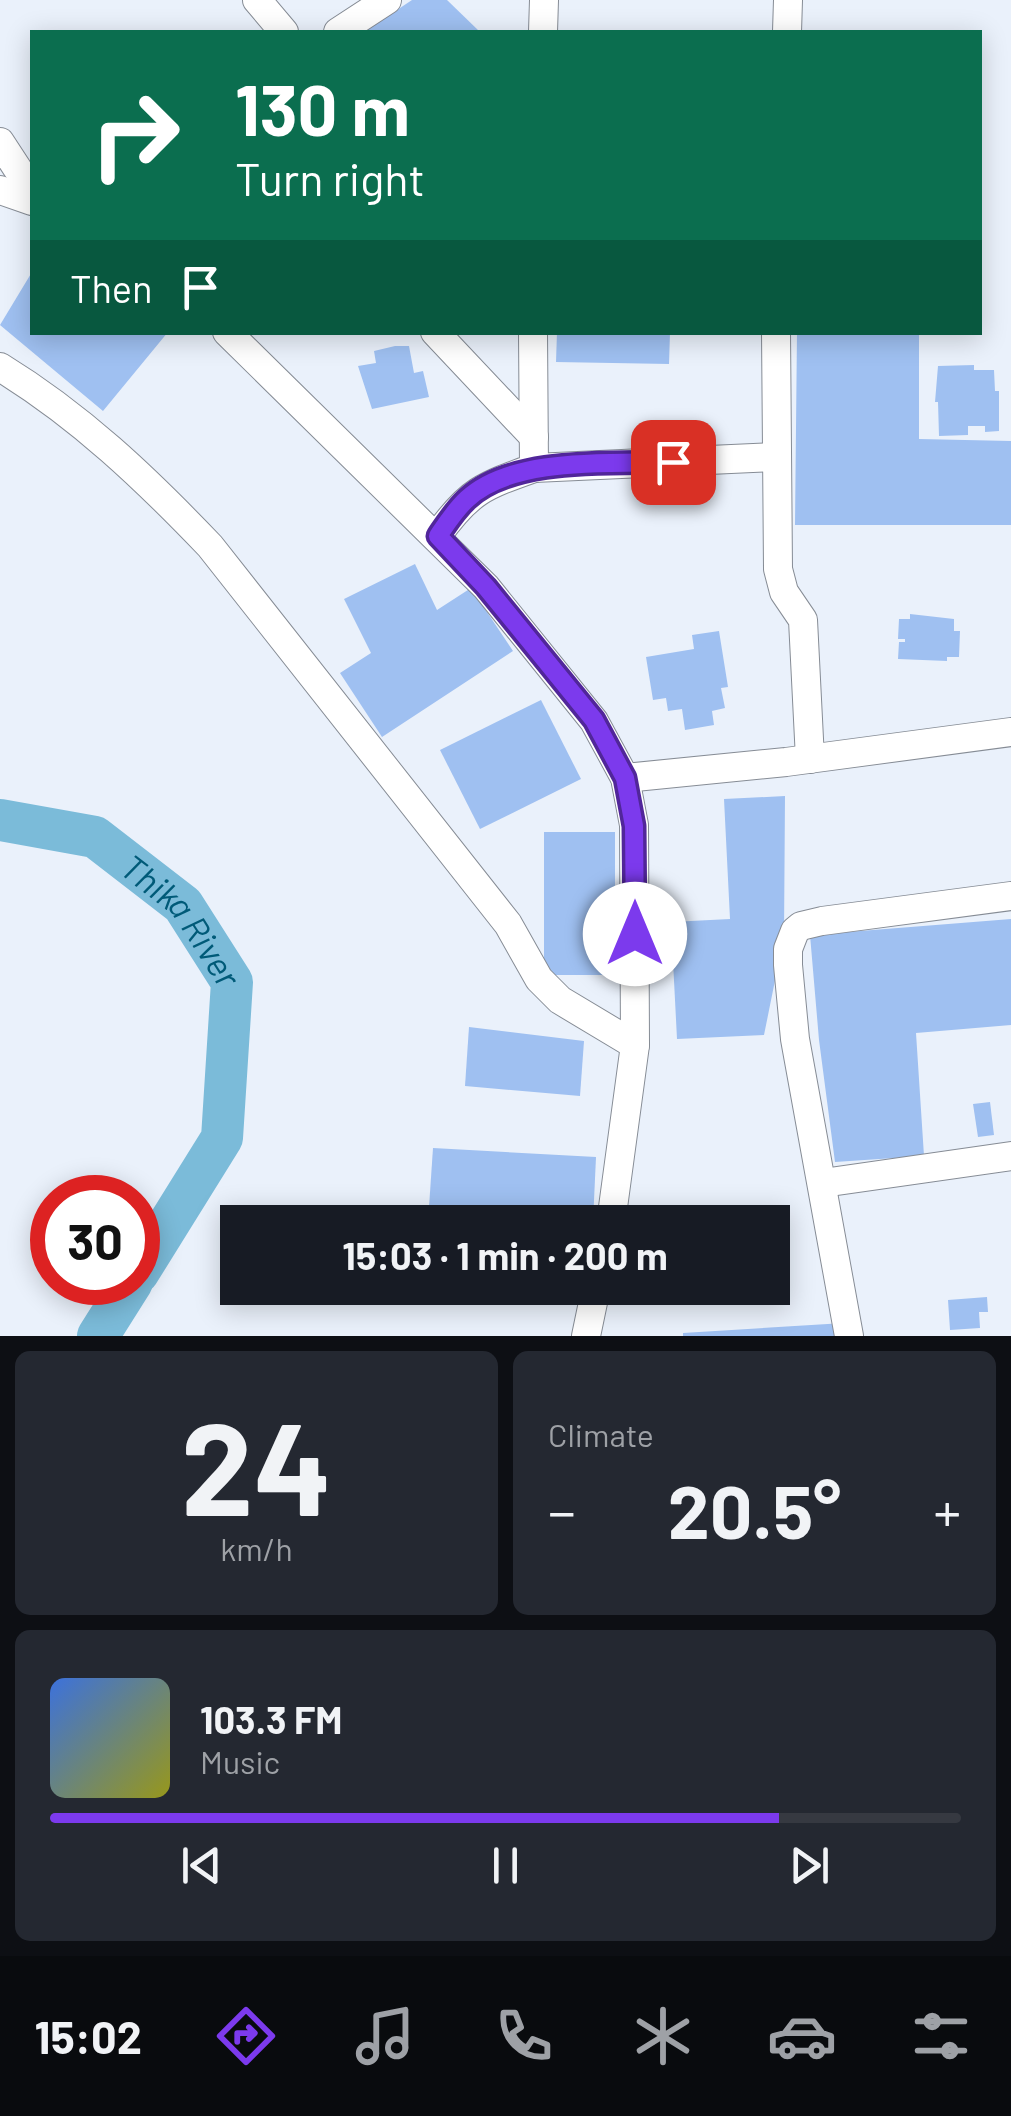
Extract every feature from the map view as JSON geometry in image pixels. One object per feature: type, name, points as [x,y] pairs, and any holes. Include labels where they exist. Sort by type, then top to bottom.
[{"type":"street","points":[[256,0],[282,30]]},
{"type":"street","points":[[341,30],[387,0]]},
{"type":"street","points":[[543,30],[544,0]]},
{"type":"street","points":[[787,30],[788,0]]},
{"type":"street","points":[[0,142],[30,188]]},
{"type":"street","points":[[0,190],[30,200]]},
{"type":"street","points":[[231,335],[486,587],[594,720],[625,778],[634,826],[635,1045],[613,1205]]},
{"type":"street","points":[[438,335],[534,437]]},
{"type":"street","points":[[533,335],[534,468]]},
{"type":"street","points":[[776,335],[778,569],[784,592],[803,620],[810,759]]},
{"type":"street","points":[[0,367],[77,418],[150,484],[210,546],[508,924],[539,979],[560,1000],[635,1045]]},
{"type":"street","points":[[438,536],[469,496],[534,468],[777,457]]},
{"type":"street","points":[[625,778],[810,759],[1011,732]]},
{"type":"street","points":[[849,1336],[795,1040],[788,966],[788,948],[794,931],[822,921],[1011,896]]},
{"type":"street","points":[[823,1183],[1011,1156]]},
{"type":"street","points":[[586,1336],[592,1305]]},
{"type":"building","points":[[412,0],[447,0],[478,30],[367,30]]},
{"type":"building","points":[[30,275],[30,335],[166,335],[103,411],[0,325]]},
{"type":"building","points":[[557,335],[670,335],[669,364],[556,362]]},
{"type":"building","points":[[797,335],[919,335],[919,439],[1011,441],[1011,525],[795,525]]},
{"type":"building","points":[[409,346],[414,373],[423,371],[429,397],[372,409],[358,366],[376,363],[374,351]]},
{"type":"building","points":[[974,365],[974,370],[994,370],[995,391],[999,391],[999,431],[985,432],[985,426],[968,426],[968,435],[939,436],[935,402],[938,366]]},
{"type":"building","points":[[415,564],[437,610],[471,588],[513,651],[382,737],[340,673],[371,653],[344,599]]},
{"type":"building","points":[[910,614],[954,619],[954,631],[960,631],[959,657],[947,657],[947,661],[898,659],[899,642],[905,642],[898,639],[899,619],[910,619]]},
{"type":"building","points":[[719,631],[728,687],[721,688],[725,708],[712,711],[714,725],[685,730],[682,709],[668,711],[666,698],[653,700],[646,657],[694,649],[692,635]]},
{"type":"building","points":[[541,700],[581,779],[480,829],[440,750]]},
{"type":"building","points":[[785,796],[784,936],[764,1035],[677,1039],[671,922],[730,919],[724,799]]},
{"type":"building","points":[[544,832],[615,832],[615,975],[544,975]]},
{"type":"building","points":[[1011,919],[1011,1025],[916,1033],[924,1156],[835,1162],[810,935]]},
{"type":"building","points":[[469,1027],[584,1041],[580,1096],[465,1086]]},
{"type":"building","points":[[990,1102],[994,1135],[978,1137],[973,1104]]},
{"type":"building","points":[[433,1148],[596,1157],[594,1205],[429,1205]]},
{"type":"building","points":[[987,1297],[988,1312],[979,1312],[980,1328],[950,1330],[948,1300]]},
{"type":"building","points":[[844,1323],[845,1336],[683,1336],[683,1333]]},
{"type":"waterway","name":"Thika River","points":[[0,820],[95,837],[183,905],[232,982],[222,1138],[160,1238]]},
{"type":"waterway","name":"Thika River","points":[[98,1336],[118,1305]]},
{"type":"route","points":[[635,934],[634,826],[625,778],[594,720],[486,587],[438,536],[469,496],[534,468],[673,462]]}]
